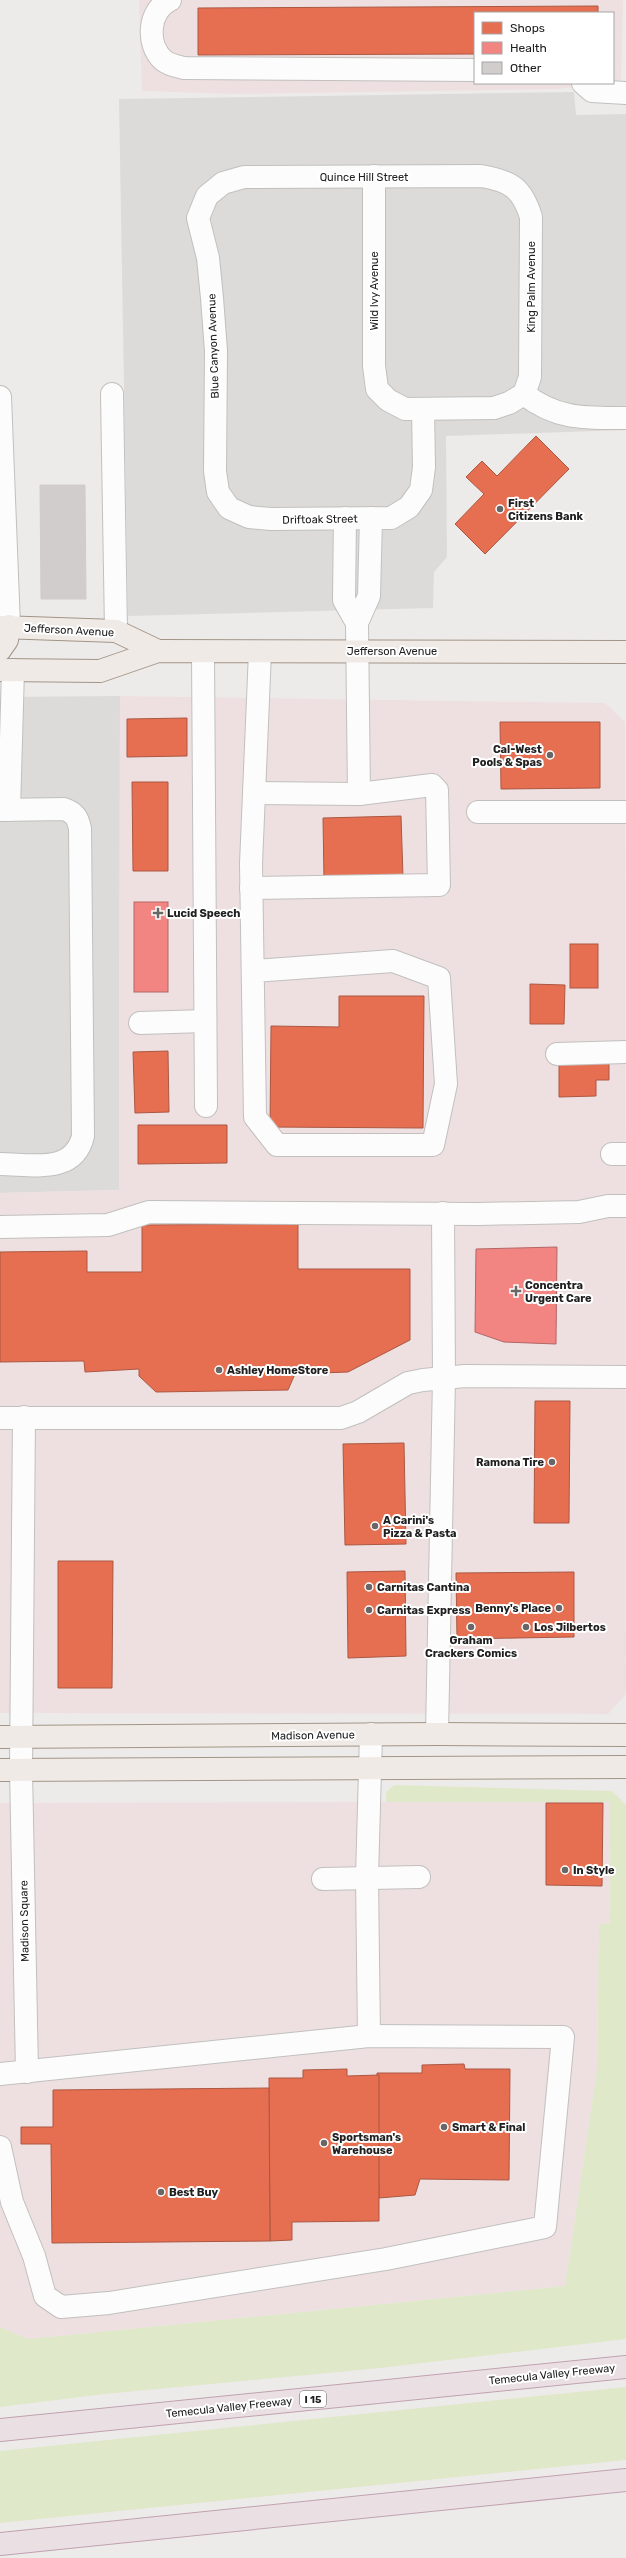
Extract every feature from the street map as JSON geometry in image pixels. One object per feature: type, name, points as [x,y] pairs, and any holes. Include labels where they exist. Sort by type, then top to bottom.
[{"type":"highway","name":"Temecula Valley Freeway","points":[[0,2430],[626,2367]]},
{"type":"highway","points":[[0,2544],[626,2480]]},
{"type":"main road","name":"Jefferson Avenue","points":[[4,627],[116,631],[158,651]]},
{"type":"main road","points":[[0,650],[7,640],[4,627]]},
{"type":"main road","name":"Jefferson Avenue","points":[[6,670],[100,671],[158,651],[626,652]]},
{"type":"main road","name":"Madison Avenue","points":[[10,1737],[371,1734],[626,1735]]},
{"type":"main road","points":[[10,1770],[626,1767]]},
{"type":"street","points":[[170,0],[165,3],[155,16],[152,25],[152,40],[155,50],[163,60],[171,65],[184,68],[474,70]]},
{"type":"street","points":[[584,84],[592,91],[626,92]]},
{"type":"street","name":"Wild Ivy Avenue","points":[[374,176],[374,366],[377,389],[388,400],[405,409],[423,409]]},
{"type":"street","name":"Quince Hill Street","points":[[217,188],[223,183],[244,177],[481,176],[502,180],[512,185]]},
{"type":"street","name":"King Palm Avenue","points":[[512,185],[526,202],[531,217],[530,377],[524,394]]},
{"type":"street","name":"Blue Canyon Avenue","points":[[217,188],[207,196],[198,218],[208,258],[216,351],[215,471],[218,492],[229,508]]},
{"type":"street","points":[[112,394],[116,631]]},
{"type":"street","points":[[423,409],[494,408],[509,403],[524,394],[546,408],[566,416],[626,418]]},
{"type":"street","points":[[0,398],[4,627]]},
{"type":"street","name":"Driftoak Street","points":[[229,508],[249,517],[271,519],[391,518],[409,507],[421,490],[424,467],[423,409]]},
{"type":"street","points":[[345,518],[344,600],[357,623]]},
{"type":"street","points":[[359,794],[356,651],[357,623],[369,596],[371,518]]},
{"type":"street","points":[[344,566],[370,567]]},
{"type":"street","points":[[203,652],[206,1106]]},
{"type":"street","points":[[253,971],[393,961],[439,978],[446,1084],[433,1145],[277,1145],[255,1117],[251,888],[260,652]]},
{"type":"street","points":[[0,1164],[57,1164],[67,1160],[80,1148],[82,1136],[80,829],[78,820],[72,812],[64,808],[4,810],[6,670]]},
{"type":"street","points":[[251,888],[439,885],[437,790],[432,785],[359,794],[254,793]]},
{"type":"street","points":[[478,812],[626,812]]},
{"type":"street","points":[[140,1023],[205,1022]]},
{"type":"street","points":[[557,1054],[626,1052]]},
{"type":"street","points":[[0,1227],[108,1226],[149,1212],[579,1212],[608,1206],[626,1206]]},
{"type":"street","points":[[437,1734],[444,1378],[443,1213]]},
{"type":"street","points":[[0,1418],[340,1418],[358,1412],[408,1383],[465,1376],[626,1377]]},
{"type":"street","name":"Madison Square","points":[[24,1417],[10,1737],[10,1770],[27,2072]]},
{"type":"street","points":[[368,2036],[367,1878],[371,1734]]},
{"type":"street","points":[[323,1879],[419,1877]]},
{"type":"street","points":[[0,2074],[368,2036],[563,2037],[545,2227],[386,2259],[109,2303],[61,2307],[45,2296],[34,2256],[12,2202],[0,2147]]},
{"type":"shaded area","points":[[139,0],[623,0],[621,81],[614,82],[614,12],[474,12],[474,84],[597,84],[557,89],[232,94],[142,91]]},
{"type":"shaded area","points":[[574,92],[576,115],[626,114],[626,430],[446,436],[447,557],[434,572],[433,608],[128,616],[119,99]]},
{"type":"shaded area","points":[[120,696],[119,1190],[0,1193],[0,697]]},
{"type":"shaded area","points":[[120,696],[605,703],[625,722],[626,1694],[608,1714],[0,1713],[0,1193],[119,1190]]},
{"type":"shaded area","points":[[609,1801],[610,1925],[599,1925],[597,2069],[565,2286],[28,2339],[0,2327],[0,1803]]},
{"type":"green space","points":[[394,1785],[612,1791],[626,1805],[626,2339],[380,2368],[105,2394],[0,2407],[0,2327],[28,2339],[565,2286],[597,2069],[599,1924],[610,1924],[609,1802],[386,1802],[386,1792]]},
{"type":"green space","points":[[626,2387],[626,2460],[0,2523],[0,2451]]},
{"type":"building: Shops","points":[[598,6],[598,12],[474,12],[474,54],[198,55],[198,8]]},
{"type":"building: Shops","name":"First Citizens Bank","points":[[536,436],[569,469],[485,554],[455,524],[484,494],[466,477],[482,461],[497,476]]},
{"type":"building: Shops","points":[[187,718],[187,756],[127,757],[127,719]]},
{"type":"building: Shops","points":[[500,722],[600,722],[600,788],[501,789]]},
{"type":"building: Shops","points":[[132,782],[168,782],[168,871],[133,871]]},
{"type":"building: Shops","points":[[401,816],[403,877],[324,880],[323,818]]},
{"type":"building: Shops","points":[[570,944],[598,944],[598,988],[570,988]]},
{"type":"building: Shops","points":[[530,984],[565,985],[564,1024],[530,1024]]},
{"type":"building: Shops","points":[[339,996],[424,996],[423,1128],[270,1127],[271,1026],[339,1027]]},
{"type":"building: Shops","points":[[168,1051],[169,1112],[135,1113],[133,1052]]},
{"type":"building: Shops","points":[[609,1062],[609,1080],[596,1080],[596,1096],[559,1097],[559,1063]]},
{"type":"building: Shops","points":[[138,1125],[227,1125],[227,1163],[138,1164]]},
{"type":"building: Shops","points":[[298,1224],[298,1269],[410,1269],[410,1340],[348,1372],[295,1374],[288,1390],[156,1392],[139,1376],[139,1369],[85,1372],[84,1361],[0,1362],[0,1252],[87,1251],[87,1272],[142,1272],[142,1225]]},
{"type":"building: Shops","name":"Ramona Tire","points":[[535,1401],[570,1401],[569,1523],[534,1523]]},
{"type":"building: Shops","points":[[404,1443],[406,1544],[345,1545],[343,1444]]},
{"type":"building: Shops","points":[[58,1561],[113,1561],[112,1688],[58,1688]]},
{"type":"building: Shops","points":[[405,1571],[406,1656],[348,1658],[347,1572]]},
{"type":"building: Shops","points":[[574,1572],[574,1637],[457,1639],[456,1573]]},
{"type":"building: Shops","points":[[546,1803],[603,1803],[602,1886],[546,1885]]},
{"type":"building: Shops","name":"Smart & Final","points":[[464,2064],[465,2069],[510,2069],[509,2180],[420,2179],[415,2195],[379,2198],[377,2073],[422,2073],[422,2065]]},
{"type":"building: Shops","name":"Sportsman's Warehouse","points":[[347,2069],[347,2076],[379,2075],[379,2221],[292,2222],[292,2240],[270,2241],[269,2078],[303,2078],[303,2070]]},
{"type":"building: Shops","name":"Best Buy","points":[[269,2088],[270,2241],[52,2243],[51,2144],[21,2144],[21,2127],[53,2127],[53,2090]]},
{"type":"building: Health","points":[[134,902],[168,902],[168,992],[134,992]]},
{"type":"building: Health","name":"Concentra Urgent Care","points":[[557,1247],[556,1344],[504,1342],[475,1332],[476,1249]]},
{"type":"building: Other","points":[[40,485],[85,485],[86,599],[41,599]]},
{"type":"place","name":"First Citizens Bank","points":[[500,509]]},
{"type":"place","name":"Cal-West Pools & Spas","points":[[550,755]]},
{"type":"place","name":"Lucid Speech","points":[[158,913]]},
{"type":"place","name":"Concentra Urgent Care","points":[[516,1291]]},
{"type":"place","name":"Ashley HomeStore","points":[[219,1370]]},
{"type":"place","name":"Ramona Tire","points":[[552,1462]]},
{"type":"place","name":"A Carini's Pizza & Pasta","points":[[375,1526]]},
{"type":"place","name":"Carnitas Cantina","points":[[369,1587]]},
{"type":"place","name":"Benny's Place","points":[[559,1608]]},
{"type":"place","name":"Carnitas Express","points":[[369,1610]]},
{"type":"place","name":"Graham Crackers Comics","points":[[471,1627]]},
{"type":"place","name":"Los Jilbertos","points":[[526,1627]]},
{"type":"place","name":"In Style","points":[[565,1870]]},
{"type":"place","name":"Smart & Final","points":[[444,2127]]},
{"type":"place","name":"Sportsman's Warehouse","points":[[324,2143]]},
{"type":"place","name":"Best Buy","points":[[161,2192]]}]
